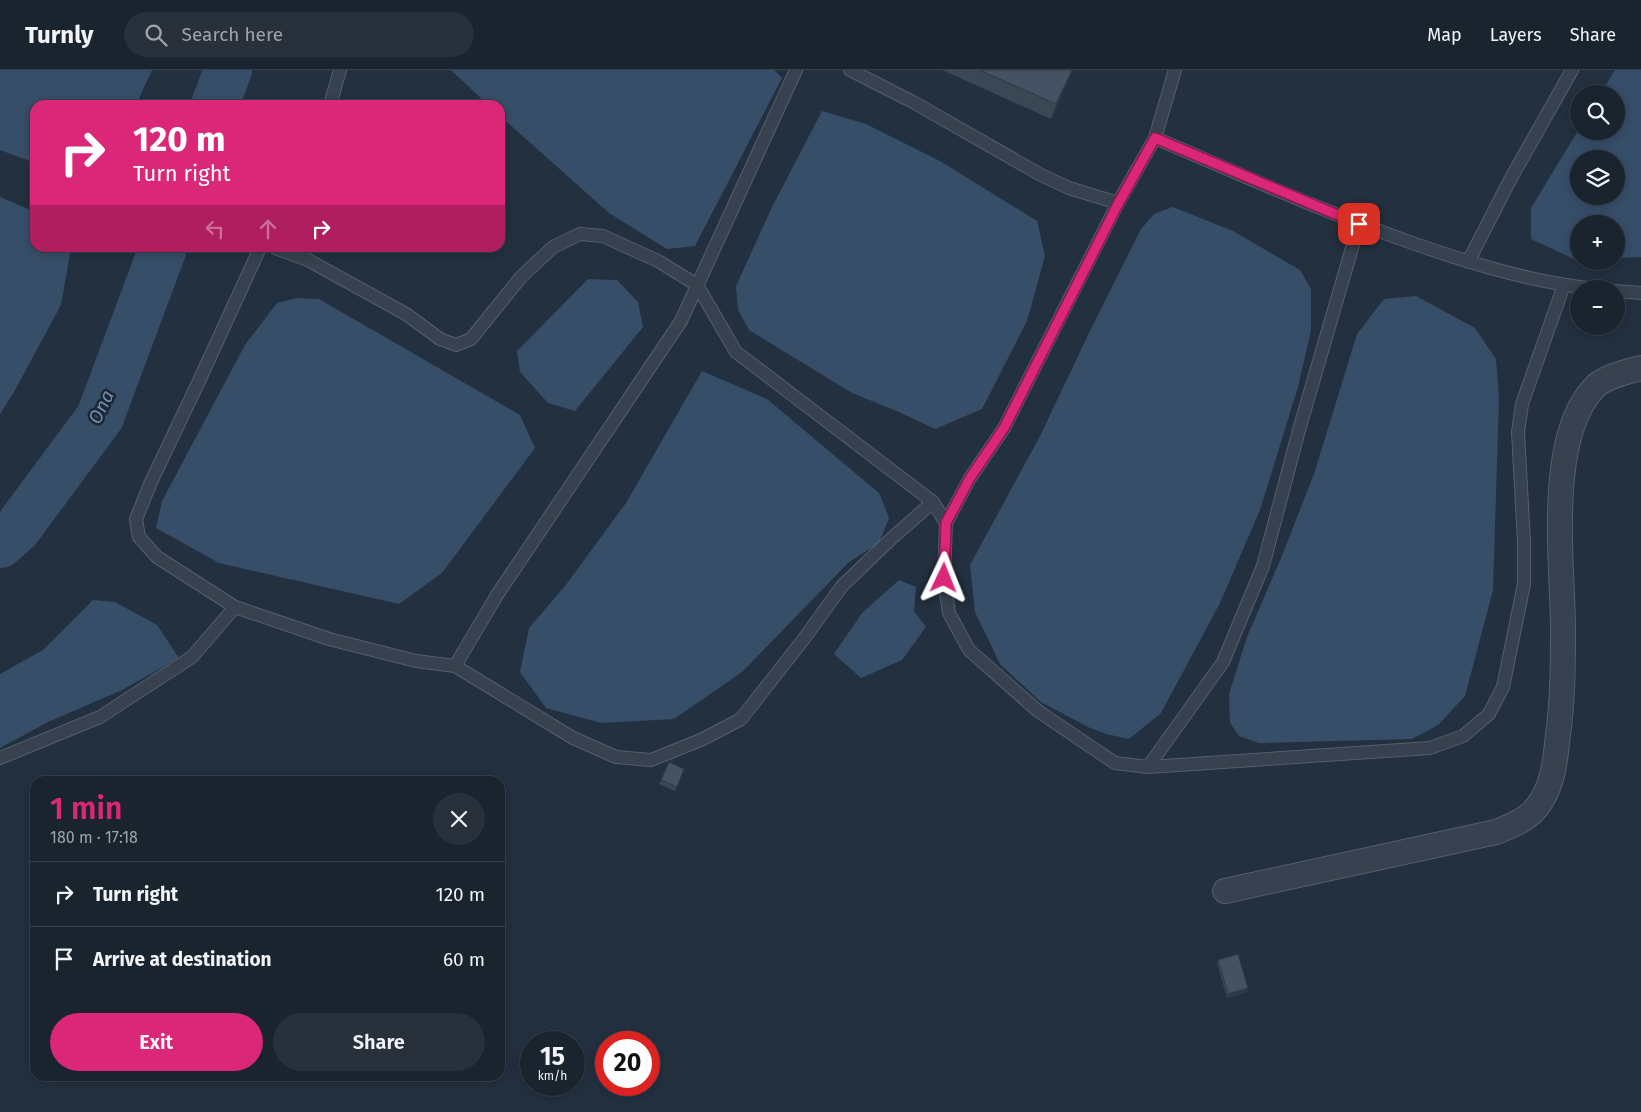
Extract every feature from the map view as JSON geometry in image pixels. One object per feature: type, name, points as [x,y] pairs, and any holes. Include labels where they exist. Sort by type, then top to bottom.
[{"type":"street","points":[[1225,891],[1496,832],[1519,823],[1537,808],[1549,787],[1554,770],[1562,700],[1563,625],[1560,534],[1563,464],[1570,431],[1581,405],[1594,387],[1614,376],[1641,368]]},
{"type":"lane","points":[[331,100],[340,70]]},
{"type":"lane","points":[[455,666],[497,595],[681,321],[796,70]]},
{"type":"lane","points":[[850,70],[913,102],[1041,175],[1069,188],[1118,204]]},
{"type":"lane","points":[[1174,70],[1155,138],[1118,204],[1004,428],[970,478],[946,523],[944,578],[949,613],[969,650],[1038,711],[1115,764],[1148,767],[1430,748],[1463,736],[1489,714],[1503,687],[1524,584],[1524,542],[1518,432],[1522,404],[1564,285]]},
{"type":"lane","points":[[1468,262],[1510,180],[1572,70]]},
{"type":"lane","points":[[1155,138],[1359,224],[1468,262],[1570,286]]},
{"type":"lane","points":[[1148,767],[1223,662],[1263,566],[1299,430],[1359,224]]},
{"type":"lane","points":[[286,252],[308,260],[406,314],[440,339],[456,345],[471,340],[521,277],[553,247],[580,234],[603,236],[658,261],[697,285],[736,352],[933,502],[946,523]]},
{"type":"lane","points":[[258,252],[200,381],[151,482],[136,519],[139,537],[156,557],[235,607],[329,639],[416,661],[455,666],[574,738],[616,757],[651,760],[703,739],[741,719],[803,640],[842,586],[933,502]]},
{"type":"lane","points":[[1625,292],[1641,293]]},
{"type":"lane","points":[[0,758],[100,717],[192,656],[235,607]]},
{"type":"water","points":[[0,70],[152,70],[138,100],[30,100],[30,161],[0,150]]},
{"type":"water","points":[[451,70],[774,70],[782,78],[695,246],[667,249],[609,213],[505,120],[505,100],[483,100]]},
{"type":"water","points":[[1615,70],[1641,70],[1641,257],[1625,258],[1625,215],[1570,215],[1570,257],[1531,239],[1531,208],[1572,140],[1625,140],[1625,85],[1606,85]]},
{"type":"water","points":[[822,111],[866,124],[940,161],[1037,221],[1045,256],[1027,321],[982,409],[935,429],[852,393],[749,330],[738,310],[736,286],[772,207]]},
{"type":"water","points":[[0,197],[30,210],[30,252],[70,252],[61,305],[0,414]]},
{"type":"water","points":[[1173,207],[1233,231],[1300,270],[1311,289],[1311,330],[1298,387],[1260,510],[1220,603],[1161,713],[1129,739],[1106,734],[1088,727],[1041,702],[1000,664],[975,612],[970,565],[1040,436],[1141,229],[1154,214]]},
{"type":"water","points":[[588,279],[617,280],[638,302],[643,327],[575,411],[548,403],[520,372],[517,351]]},
{"type":"water","points":[[1416,296],[1475,328],[1496,359],[1499,398],[1493,590],[1465,696],[1438,725],[1412,739],[1259,743],[1239,736],[1230,723],[1229,694],[1247,637],[1314,474],[1357,334],[1384,299]]},
{"type":"water","points":[[297,298],[319,299],[520,415],[535,448],[442,573],[399,604],[219,563],[156,528],[162,501],[245,345],[277,303]]},
{"type":"water","points":[[702,371],[767,399],[879,493],[889,518],[879,543],[849,562],[742,672],[674,719],[601,723],[546,708],[520,672],[529,628],[565,586],[626,503]]},
{"type":"water","points":[[899,580],[916,587],[914,611],[926,627],[902,660],[861,678],[834,654],[862,613]]},
{"type":"water","points":[[93,600],[115,602],[157,625],[179,658],[122,690],[48,722],[0,748],[0,674],[43,650]]},
{"type":"building","points":[[979,70],[1072,70],[1056,104]]},
{"type":"building","points":[[669,762],[684,769],[677,787],[661,780]]},
{"type":"building","points":[[1238,954],[1248,988],[1228,994],[1218,960]]},
{"type":"waterway","name":"Ona","points":[[217,100],[228,70]]},
{"type":"waterway","name":"Ona","points":[[0,544],[17,529],[100,417],[162,252]]},
{"type":"route","points":[[944,578],[946,523],[970,478],[1004,428],[1118,204],[1155,138],[1359,224]]}]
